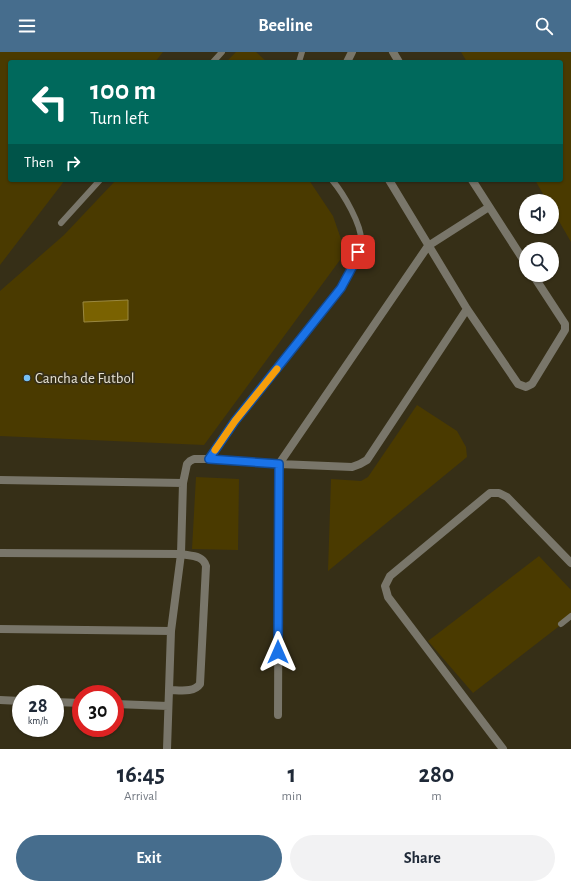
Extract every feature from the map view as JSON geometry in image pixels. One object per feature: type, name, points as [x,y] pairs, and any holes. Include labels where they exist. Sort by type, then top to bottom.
[{"type":"street","points":[[389,182],[467,309],[518,384],[526,387],[532,384],[565,330],[565,324],[538,282]]},
{"type":"street","points":[[473,182],[519,253]]},
{"type":"street","points":[[278,715],[279,464],[428,246],[489,207]]},
{"type":"street","points":[[167,749],[171,631],[180,554],[183,483],[185,469],[190,461],[194,459],[209,459],[352,467],[360,464],[367,460],[467,309]]},
{"type":"street","points":[[0,480],[183,483]]},
{"type":"street","points":[[503,749],[388,597],[385,586],[390,576],[490,493],[500,493],[507,497],[571,563]]},
{"type":"street","points":[[0,553],[180,554],[199,557],[204,561],[206,566],[200,684],[193,690],[169,690]]},
{"type":"street","points":[[0,629],[171,631]]},
{"type":"street","points":[[0,700],[12,701]]},
{"type":"street","points":[[124,704],[168,706]]},
{"type":"lane","points":[[215,60],[222,52]]},
{"type":"lane","points":[[62,223],[98,182]]},
{"type":"lane","points":[[209,459],[235,421],[341,288],[355,262],[361,242],[359,230],[354,217],[338,187],[334,182]]},
{"type":"lane","points":[[561,624],[571,616]]},
{"type":"shaded area","points":[[0,52],[163,52],[157,60],[8,60],[8,182],[63,182],[0,265]]},
{"type":"shaded area","points":[[236,52],[256,52],[265,60],[228,60]]},
{"type":"shaded area","points":[[461,52],[571,52],[571,242],[559,221],[559,194],[543,194],[536,182],[563,182],[563,60],[466,60]]},
{"type":"shaded area","points":[[114,182],[310,182],[333,216],[341,239],[340,260],[204,445],[0,436],[0,291],[64,235]]},
{"type":"shaded area","points":[[128,300],[128,320],[84,322],[83,302]]},
{"type":"shaded area","points":[[417,405],[457,431],[466,447],[467,457],[328,571],[331,479],[361,481],[368,477]]},
{"type":"shaded area","points":[[196,477],[239,479],[238,550],[192,549]]},
{"type":"shaded area","points":[[539,556],[571,590],[571,617],[473,693],[428,641]]},
{"type":"slow traffic","points":[[215,450],[235,421],[277,369]]},
{"type":"place","name":"Cancha de Futbol","points":[[27,378]]},
{"type":"route","points":[[278,652],[279,464],[209,459],[235,421],[341,288],[355,262],[358,252]]}]
